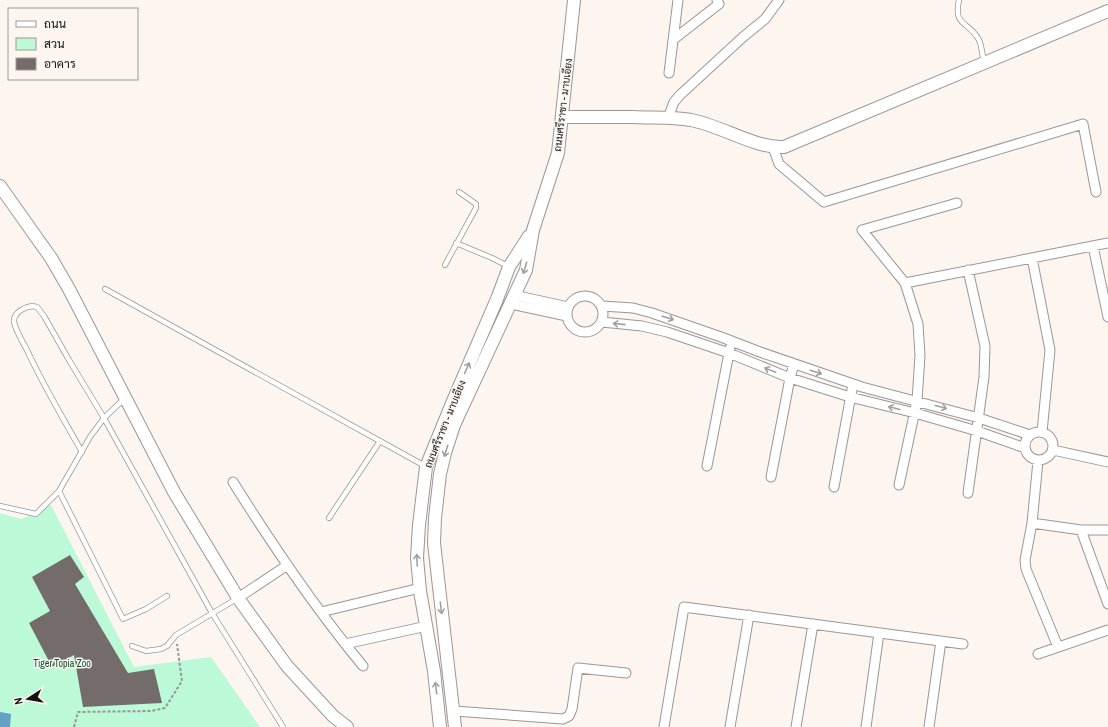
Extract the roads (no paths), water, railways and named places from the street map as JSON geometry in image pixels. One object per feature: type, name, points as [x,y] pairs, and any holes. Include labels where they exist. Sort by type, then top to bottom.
[{"type":"main road","name":"ถนนศรีราชา - มาบเอียง","points":[[456,727],[434,543],[440,474],[454,425],[526,270],[533,230],[558,152],[574,0]]},
{"type":"main road","points":[[562,117],[668,118],[691,121],[719,128],[773,147],[784,147],[1108,11]]},
{"type":"main road","points":[[1,189],[50,258],[69,288],[124,398],[174,492],[238,598],[287,666],[333,716],[347,727]]},
{"type":"main road","name":"ถนนศรีราชา - มาบเอียง","points":[[440,727],[436,686],[420,588],[417,558],[417,544],[426,467],[499,295],[509,267],[533,230]]},
{"type":"main road","points":[[499,295],[513,300]]},
{"type":"street","points":[[669,73],[678,0]]},
{"type":"street","points":[[674,39],[719,4],[717,0]]},
{"type":"street","points":[[668,118],[674,102],[680,95],[743,37],[765,19],[779,0]]},
{"type":"street","points":[[773,147],[779,164],[824,202],[1083,124],[1096,192]]},
{"type":"street","points":[[899,485],[917,401],[920,355],[918,324],[904,283],[862,230],[957,203]]},
{"type":"street","points":[[904,283],[1108,243]]},
{"type":"street","points":[[1094,246],[1108,317]]},
{"type":"street","points":[[1032,258],[1050,350],[1042,432]]},
{"type":"street","points":[[968,270],[984,346],[984,377],[968,494]]},
{"type":"street","points":[[582,296],[594,298],[602,306],[604,312],[602,322],[595,330],[584,333],[574,329],[570,324],[568,312],[572,301],[582,296]]},
{"type":"street","points":[[513,300],[568,312]]},
{"type":"street","points":[[602,306],[633,308],[670,318],[794,364],[853,384],[979,418],[1030,435]]},
{"type":"street","points":[[642,326],[644,311]]},
{"type":"street","points":[[602,322],[642,326],[667,332],[729,353],[790,378],[850,397],[915,413],[977,431],[1025,448]]},
{"type":"street","points":[[707,466],[732,341]]},
{"type":"street","points":[[772,477],[790,378],[794,364]]},
{"type":"street","points":[[834,487],[853,384]]},
{"type":"street","points":[[1037,432],[1042,432],[1050,436],[1053,440],[1053,450],[1049,457],[1042,461],[1038,461],[1029,456],[1025,448],[1027,439],[1030,435],[1037,432]]},
{"type":"street","points":[[1053,450],[1108,462]]},
{"type":"street","points":[[1038,461],[1032,523],[1025,560],[1026,569],[1058,647]]},
{"type":"street","points":[[233,482],[286,566],[363,666]]},
{"type":"street","points":[[1032,523],[1081,530],[1108,530]]},
{"type":"street","points":[[1081,530],[1108,604]]},
{"type":"street","points":[[238,598],[286,566]]},
{"type":"street","points":[[321,612],[420,588]]},
{"type":"street","points":[[664,727],[684,607],[963,644]]},
{"type":"street","points":[[730,727],[748,615]]},
{"type":"street","points":[[796,727],[813,624]]},
{"type":"street","points":[[345,644],[426,626]]},
{"type":"street","points":[[1038,654],[1108,630]]},
{"type":"street","points":[[866,727],[879,633]]},
{"type":"street","points":[[929,727],[941,641]]},
{"type":"street","points":[[454,711],[563,719],[569,716],[572,709],[578,668],[626,673]]},
{"type":"lane","points":[[959,0],[957,10],[958,18],[979,40],[984,63]]},
{"type":"lane","points":[[445,265],[476,206],[459,192]]},
{"type":"lane","points":[[456,243],[509,267]]},
{"type":"lane","points":[[105,289],[426,467]]},
{"type":"lane","points":[[82,452],[32,362],[16,328],[14,319],[18,312],[32,306],[39,309],[104,418],[212,613],[283,727]]},
{"type":"lane","points":[[0,506],[36,514],[59,491],[104,418],[124,398]]},
{"type":"lane","points":[[329,518],[380,441]]},
{"type":"lane","points":[[59,491],[123,619],[146,609],[167,596]]},
{"type":"lane","points":[[132,646],[146,651],[161,649],[167,646],[176,635],[238,598]]},
{"type":"water","points":[[0,712],[11,714],[10,727],[0,727]]},
{"type":"park label","name":"Tiger Topia Zoo","points":[[62,663]]}]
